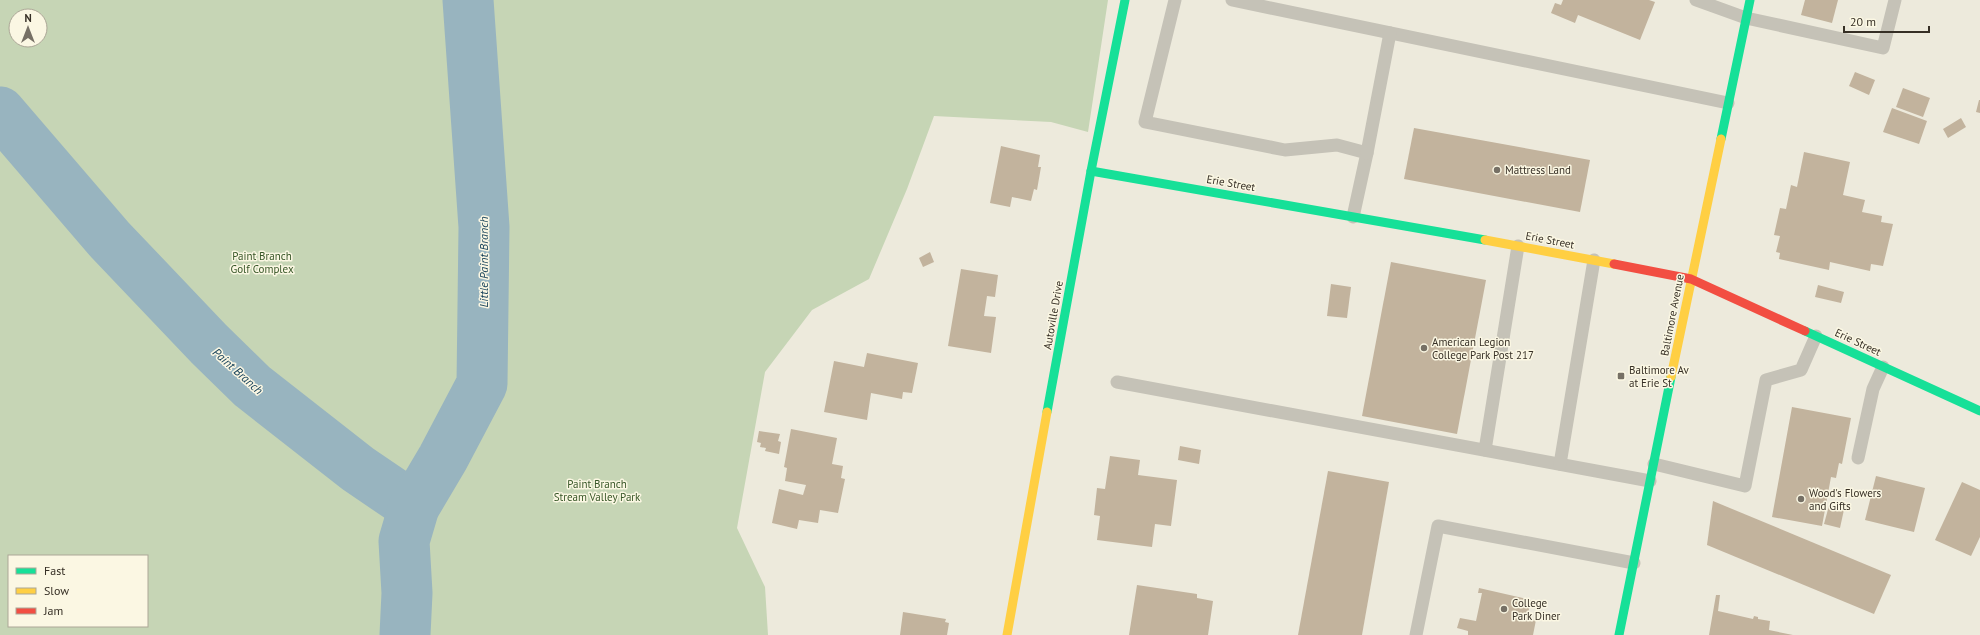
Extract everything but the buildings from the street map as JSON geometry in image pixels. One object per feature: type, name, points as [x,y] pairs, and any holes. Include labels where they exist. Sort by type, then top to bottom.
[{"type":"street","name":"Autoville Drive","points":[[1007,635],[1091,171],[1125,0]]},
{"type":"street","name":"Baltimore Avenue","points":[[1619,635],[1691,279],[1750,0]]},
{"type":"street","name":"Erie Street","points":[[1091,171],[1518,246],[1691,279],[1980,411]]},
{"type":"lane","points":[[1175,0],[1145,122],[1285,150],[1337,145],[1367,153]]},
{"type":"lane","points":[[1232,0],[1728,103]]},
{"type":"lane","points":[[1696,0],[1746,18],[1883,48],[1895,0]]},
{"type":"lane","points":[[1353,217],[1390,33]]},
{"type":"lane","points":[[1484,450],[1518,246]]},
{"type":"lane","points":[[1560,464],[1594,260]]},
{"type":"lane","points":[[1654,464],[1745,486],[1766,380],[1801,370],[1816,336]]},
{"type":"lane","points":[[1858,458],[1873,389],[1883,367]]},
{"type":"lane","points":[[1117,382],[1650,481]]},
{"type":"lane","points":[[1416,635],[1438,526],[1634,563]]},
{"type":"green space","name":"Paint Branch Golf Complex","points":[[0,0],[1108,0],[1088,132],[1051,122],[934,116],[907,189],[869,279],[812,310],[765,372],[737,528],[765,587],[768,635],[0,635]]},
{"type":"waterway","name":"Little Paint Branch","points":[[405,635],[407,593],[404,541],[414,507],[443,458],[482,384],[484,227],[468,0]]},
{"type":"waterway","name":"Paint Branch","points":[[0,112],[110,240],[209,344],[252,386],[358,469],[414,507]]},
{"type":"traffic: fast","points":[[1047,412],[1091,171],[1125,0]]},
{"type":"traffic: fast","points":[[1721,139],[1750,0]]},
{"type":"traffic: fast","points":[[1091,171],[1485,240]]},
{"type":"traffic: fast","points":[[1805,331],[1980,411]]},
{"type":"traffic: fast","points":[[1619,635],[1671,377]]},
{"type":"traffic: slow","points":[[1671,377],[1721,139]]},
{"type":"traffic: slow","points":[[1485,240],[1614,264]]},
{"type":"traffic: slow","points":[[1007,635],[1047,412]]},
{"type":"traffic: jam","points":[[1614,264],[1691,279],[1805,331]]},
{"type":"place","name":"Mattress Land","points":[[1497,170]]},
{"type":"place","name":"American Legion College Park Post 217","points":[[1424,348]]},
{"type":"place","name":"Baltimore Av at Erie St","points":[[1621,376]]},
{"type":"place","name":"Wood's Flowers and Gifts","points":[[1801,499]]},
{"type":"place","name":"College Park Diner","points":[[1504,609]]},
{"type":"park label","name":"Paint Branch Stream Valley Park","points":[[597,490]]}]
